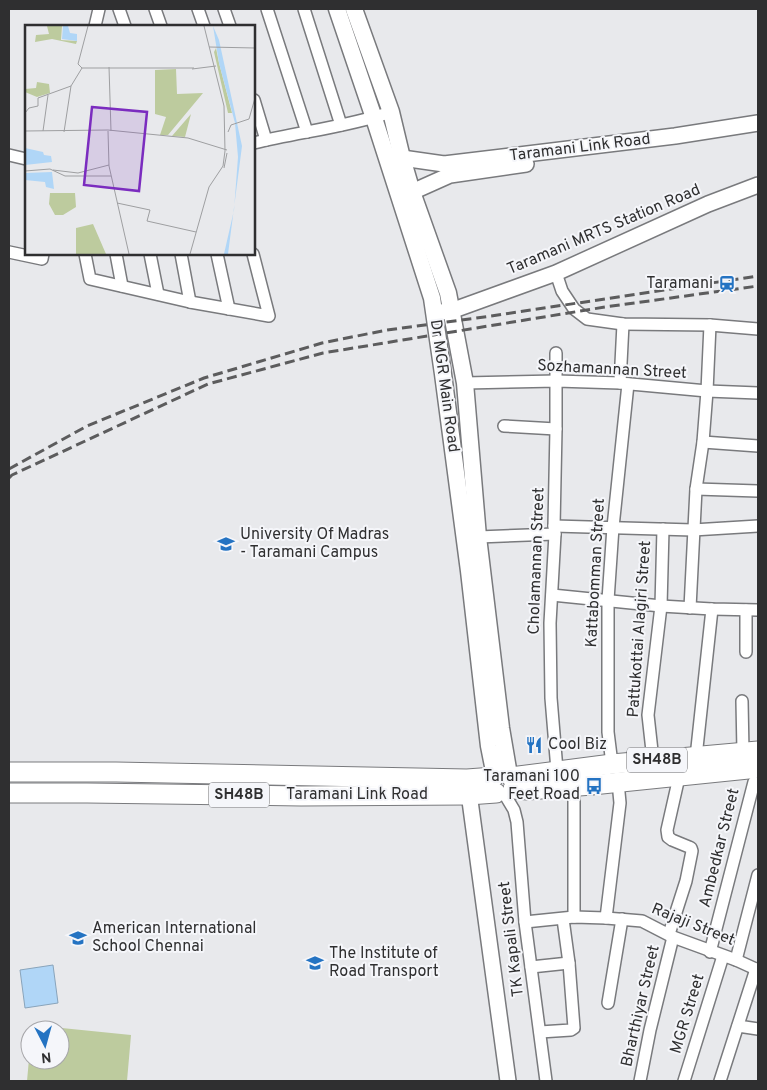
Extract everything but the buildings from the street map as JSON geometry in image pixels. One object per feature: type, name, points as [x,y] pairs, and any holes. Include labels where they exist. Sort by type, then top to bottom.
[{"type":"main road","name":"Dr MGR Main Road","points":[[337,9],[432,298],[466,552],[489,746],[503,783]]},
{"type":"main road","name":"Dr MGR Main Road","points":[[354,9],[391,112],[412,192],[448,293],[452,310],[465,383],[478,536],[501,728],[503,783]]},
{"type":"main road","name":"SH48B","points":[[557,770],[751,752]]},
{"type":"main road","points":[[503,783],[557,770]]},
{"type":"main road","name":"Taramani Link Road","points":[[9,772],[116,772],[468,787]]},
{"type":"main road","name":"SH48B","points":[[574,786],[732,772],[757,778]]},
{"type":"main road","points":[[503,783],[528,790],[574,786]]},
{"type":"main road","name":"Taramani Link Road","points":[[9,794],[87,793],[300,796],[468,787],[503,783]]},
{"type":"street","points":[[95,25],[99,9]]},
{"type":"street","points":[[119,9],[125,25]]},
{"type":"street","points":[[155,9],[161,25]]},
{"type":"street","points":[[198,9],[204,25]]},
{"type":"street","points":[[224,9],[230,25]]},
{"type":"street","points":[[267,9],[307,132]]},
{"type":"street","points":[[304,9],[341,125]]},
{"type":"street","points":[[255,103],[266,140]]},
{"type":"street","points":[[255,143],[374,118],[391,112]]},
{"type":"street","name":"Taramani Link Road","points":[[402,158],[444,164],[675,136],[758,123]]},
{"type":"street","name":"Taramani Link Road","points":[[412,192],[450,175],[676,146],[758,133]]},
{"type":"street","points":[[9,155],[25,159]]},
{"type":"street","name":"Taramani MRTS Station Road","points":[[434,312],[452,310],[556,273],[708,204],[758,185]]},
{"type":"street","points":[[9,252],[42,259],[43,255]]},
{"type":"street","points":[[85,255],[90,279],[190,302],[269,316],[253,255]]},
{"type":"street","points":[[116,255],[122,286]]},
{"type":"street","points":[[150,255],[158,294]]},
{"type":"street","points":[[181,255],[190,302]]},
{"type":"street","points":[[217,255],[229,308]]},
{"type":"street","points":[[556,273],[562,290],[574,309],[587,319],[623,324],[710,325],[758,329]]},
{"type":"street","name":"Kattabomman Street","points":[[612,764],[608,732],[608,600],[624,384],[623,324]]},
{"type":"street","points":[[690,608],[693,530],[707,391],[710,325]]},
{"type":"street","name":"Cholamannan Street","points":[[556,353],[555,530],[550,623],[551,698],[557,770]]},
{"type":"street","name":"Sozhamannan Street","points":[[465,383],[557,381],[758,393]]},
{"type":"street","points":[[504,426],[556,429]]},
{"type":"street","points":[[702,442],[758,446]]},
{"type":"street","points":[[696,489],[758,491]]},
{"type":"street","points":[[478,536],[613,527],[693,530],[758,526]]},
{"type":"street","name":"Pattukottai Alagiri Street","points":[[653,760],[648,716],[661,606],[663,529]]},
{"type":"street","points":[[552,595],[712,610],[758,610]]},
{"type":"street","points":[[696,757],[712,610]]},
{"type":"street","points":[[746,610],[746,652]]},
{"type":"street","points":[[742,701],[751,752]]},
{"type":"street","name":"Bharthiyar Street","points":[[640,1081],[671,936],[692,853],[692,848],[668,837],[667,830],[679,777]]},
{"type":"street","name":"Ambedkar Street","points":[[710,952],[757,778]]},
{"type":"street","points":[[606,918],[620,803],[618,782]]},
{"type":"street","name":"TK Kapali Street","points":[[503,783],[514,810],[516,822],[525,922],[546,1081]]},
{"type":"street","points":[[540,1032],[570,1030],[574,1028],[569,918],[574,786]]},
{"type":"street","points":[[468,787],[508,1081]]},
{"type":"street","points":[[736,960],[758,874]]},
{"type":"street","name":"Rajaji Street","points":[[525,922],[569,918],[606,918],[642,921],[671,936],[757,969]]},
{"type":"street","points":[[608,1003],[622,919]]},
{"type":"street","name":"MGR Street","points":[[684,1081],[723,956]]},
{"type":"street","points":[[531,967],[570,963]]},
{"type":"street","points":[[720,1081],[757,969]]},
{"type":"street","points":[[738,1026],[758,1030]]},
{"type":"green space","points":[[70,1029],[131,1035],[127,1081],[27,1081],[28,1070],[70,1070]]},
{"type":"water","points":[[53,965],[58,1003],[25,1008],[20,970]]},
{"type":"railway","points":[[9,469],[87,426],[204,378],[322,343],[387,330],[758,276]]},
{"type":"railway","points":[[9,478],[208,384],[323,353],[605,307],[758,286]]},
{"type":"place","name":"Taramani","points":[[727,284]]},
{"type":"place","name":"University Of Madras - Taramani Campus","points":[[226,544]]},
{"type":"place","name":"Cool Biz","points":[[534,745]]},
{"type":"place","name":"Taramani 100 Feet Road","points":[[594,786]]},
{"type":"place","name":"American International School Chennai","points":[[78,938]]},
{"type":"place","name":"The Institute of Road Transport","points":[[315,963]]}]
